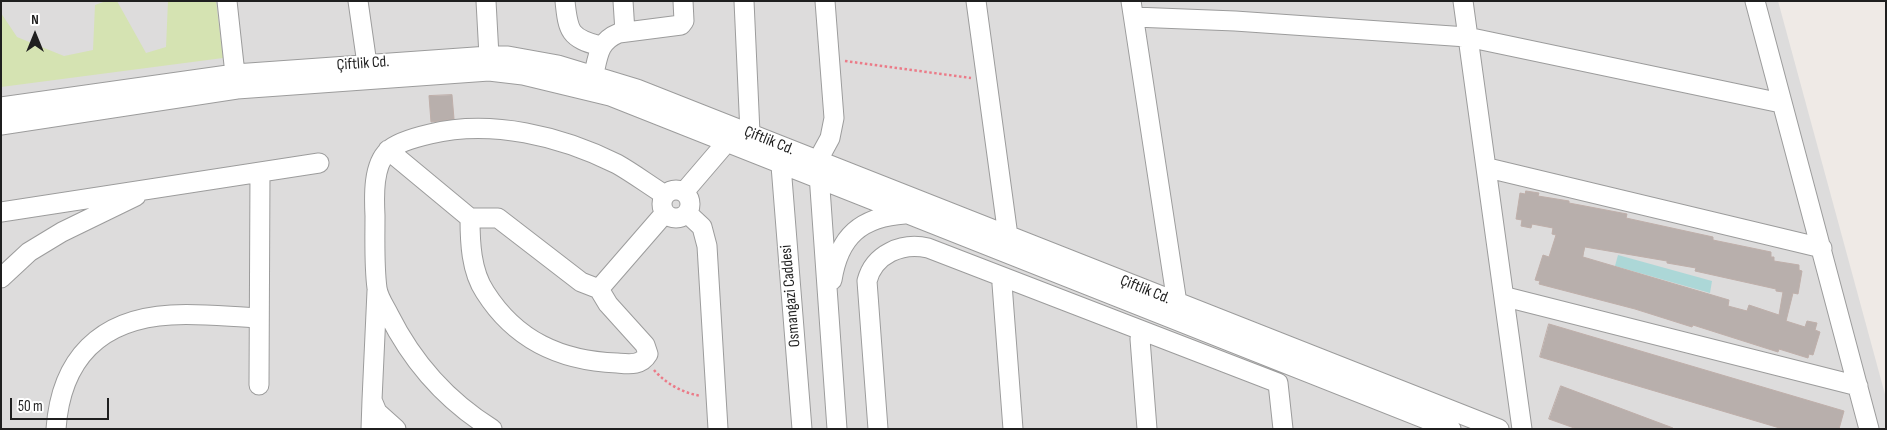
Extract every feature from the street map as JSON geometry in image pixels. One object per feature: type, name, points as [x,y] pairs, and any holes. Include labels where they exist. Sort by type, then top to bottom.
[{"type":"street","points":[[227,1],[235,74]]},
{"type":"street","points":[[358,1],[366,64]]},
{"type":"street","points":[[486,1],[489,56]]},
{"type":"street","points":[[565,1],[567,21],[571,32],[581,41],[600,46]]},
{"type":"street","points":[[623,1],[626,32]]},
{"type":"street","points":[[594,74],[600,46],[610,37],[626,32],[681,25],[684,21],[683,1]]},
{"type":"street","points":[[744,1],[750,133]]},
{"type":"street","points":[[825,1],[834,118],[830,138],[818,160],[838,429]]},
{"type":"street","points":[[976,1],[1008,236]]},
{"type":"street","points":[[1463,1],[1506,297],[1522,429]]},
{"type":"street","points":[[1755,1],[1869,429]]},
{"type":"street","points":[[1177,303],[1132,9],[1235,21],[1467,37],[1781,103]]},
{"type":"street","name":"Çiftlik Cd.","points":[[1,107],[235,74],[489,56],[530,59],[594,74],[750,133],[1499,429]]},
{"type":"street","name":"Çiftlik Cd.","points":[[1,125],[237,90],[489,71],[523,75],[610,96],[1451,429]]},
{"type":"street","points":[[371,429],[377,290],[374,203],[379,164],[388,150],[416,137],[448,130],[492,130],[536,135],[574,145],[618,165],[665,195]]},
{"type":"street","points":[[684,192],[726,143]]},
{"type":"street","name":"Osmangazi Caddesi","points":[[779,145],[802,429]]},
{"type":"street","points":[[388,150],[470,218],[498,218],[581,282],[599,289],[608,304],[645,345],[648,354],[644,360],[635,364],[591,362],[557,354],[528,338],[502,314],[484,291],[471,247],[470,218]]},
{"type":"street","points":[[1,212],[319,163]]},
{"type":"street","points":[[1488,168],[1822,248]]},
{"type":"street","points":[[259,385],[260,172]]},
{"type":"street","points":[[1,278],[29,252],[62,232],[150,189]]},
{"type":"street","points":[[675,189],[684,192],[690,204],[687,213],[678,218],[665,213],[662,205],[665,195],[675,189]]},
{"type":"street","points":[[599,289],[665,213]]},
{"type":"street","points":[[687,213],[702,228],[707,246],[718,429]]},
{"type":"street","points":[[828,301],[834,269],[840,251],[851,234],[864,223],[879,217],[908,214]]},
{"type":"street","points":[[878,429],[867,287],[869,276],[877,262],[896,249],[920,246],[1278,383],[1283,429]]},
{"type":"street","points":[[1003,277],[1012,429]]},
{"type":"street","points":[[377,290],[404,345],[434,382],[469,415],[492,429]]},
{"type":"street","points":[[1112,319],[1119,297]]},
{"type":"street","points":[[1506,297],[1858,386]]},
{"type":"street","points":[[56,429],[58,403],[69,374],[82,353],[110,331],[134,321],[171,315],[259,318]]},
{"type":"street","points":[[1142,331],[1140,339],[1147,429]]},
{"type":"street","points":[[372,400],[377,412],[396,429]]},
{"type":"path","points":[[830,59],[987,81]]},
{"type":"path","points":[[644,360],[662,380],[679,389],[697,396],[716,398]]},
{"type":"shaded area","points":[[1,1],[1778,1],[1886,398],[1886,429],[1,429]]},
{"type":"green space","points":[[106,1],[117,1],[146,53],[166,47],[168,1],[216,1],[223,58],[1,87],[1,13],[17,37],[64,56],[93,50],[95,5]]},
{"type":"water","points":[[1618,255],[1712,281],[1710,293],[1615,266]]},
{"type":"building","points":[[452,95],[454,119],[431,122],[429,96]]},
{"type":"building","points":[[1526,191],[1539,193],[1538,196],[1627,214],[1626,218],[1713,237],[1713,240],[1771,252],[1771,257],[1774,257],[1774,261],[1799,265],[1799,270],[1802,271],[1798,294],[1793,293],[1786,321],[1805,327],[1807,321],[1817,323],[1815,330],[1820,332],[1813,355],[1809,354],[1808,358],[1779,349],[1778,352],[1693,325],[1692,327],[1635,309],[1539,284],[1540,281],[1535,280],[1543,255],[1549,257],[1556,235],[1552,234],[1553,228],[1532,224],[1531,228],[1521,226],[1522,220],[1516,219],[1520,193],[1525,194]],"holes":[[[1585,247],[1667,261],[1667,263],[1696,268],[1695,271],[1783,292],[1779,315],[1749,305],[1747,311],[1728,306],[1729,300],[1583,257]]]},
{"type":"building","points":[[1549,324],[1844,411],[1839,429],[1783,429],[1540,357]]},
{"type":"building","points":[[1561,386],[1673,429],[1577,429],[1549,419]]}]
